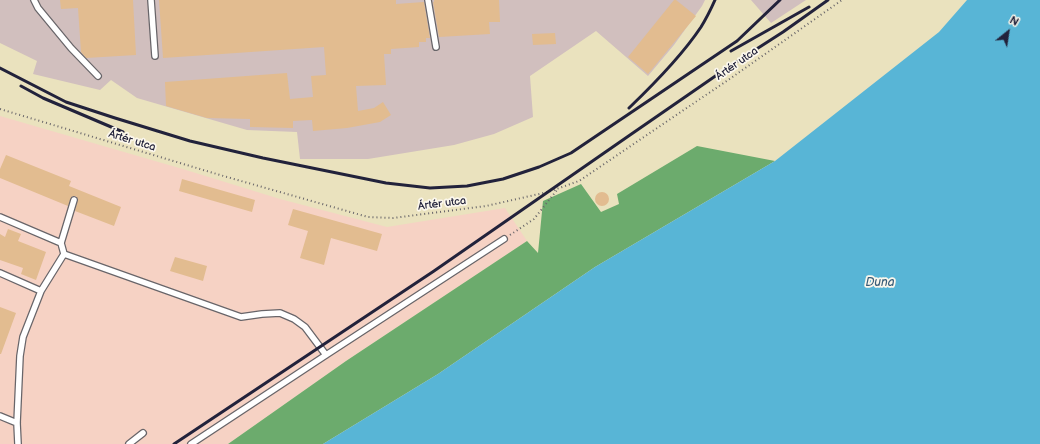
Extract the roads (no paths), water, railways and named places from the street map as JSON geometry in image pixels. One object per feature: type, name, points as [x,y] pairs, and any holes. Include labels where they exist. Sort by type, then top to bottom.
[{"type":"lane","points":[[34,0],[38,8],[70,48],[98,76]]},
{"type":"lane","points":[[151,0],[155,56]]},
{"type":"lane","points":[[428,0],[436,47]]},
{"type":"lane","points":[[18,444],[17,423],[20,356],[23,337],[41,292],[64,254],[61,243],[74,200]]},
{"type":"lane","points":[[0,217],[61,243]]},
{"type":"lane","points":[[191,444],[504,239]]},
{"type":"lane","points":[[64,254],[240,317],[280,313],[294,319],[305,327],[326,355]]},
{"type":"lane","points":[[0,273],[41,292]]},
{"type":"lane","points":[[0,416],[17,423]]},
{"type":"lane","points":[[129,444],[143,434]]},
{"type":"water","name":"Duna","points":[[967,0],[1040,0],[1040,444],[323,444],[438,374],[595,267],[775,161],[939,32]]},
{"type":"railway","points":[[629,108],[685,49],[701,27],[715,0]]},
{"type":"railway","points":[[0,68],[66,102],[190,141],[263,158],[386,183],[430,188],[467,186],[503,179],[539,167],[571,153],[737,41],[780,0]]},
{"type":"railway","points":[[174,444],[434,271],[727,68],[783,32],[828,0]]},
{"type":"railway","points":[[731,51],[809,7]]},
{"type":"railway","points":[[21,86],[43,98],[123,132]]}]
